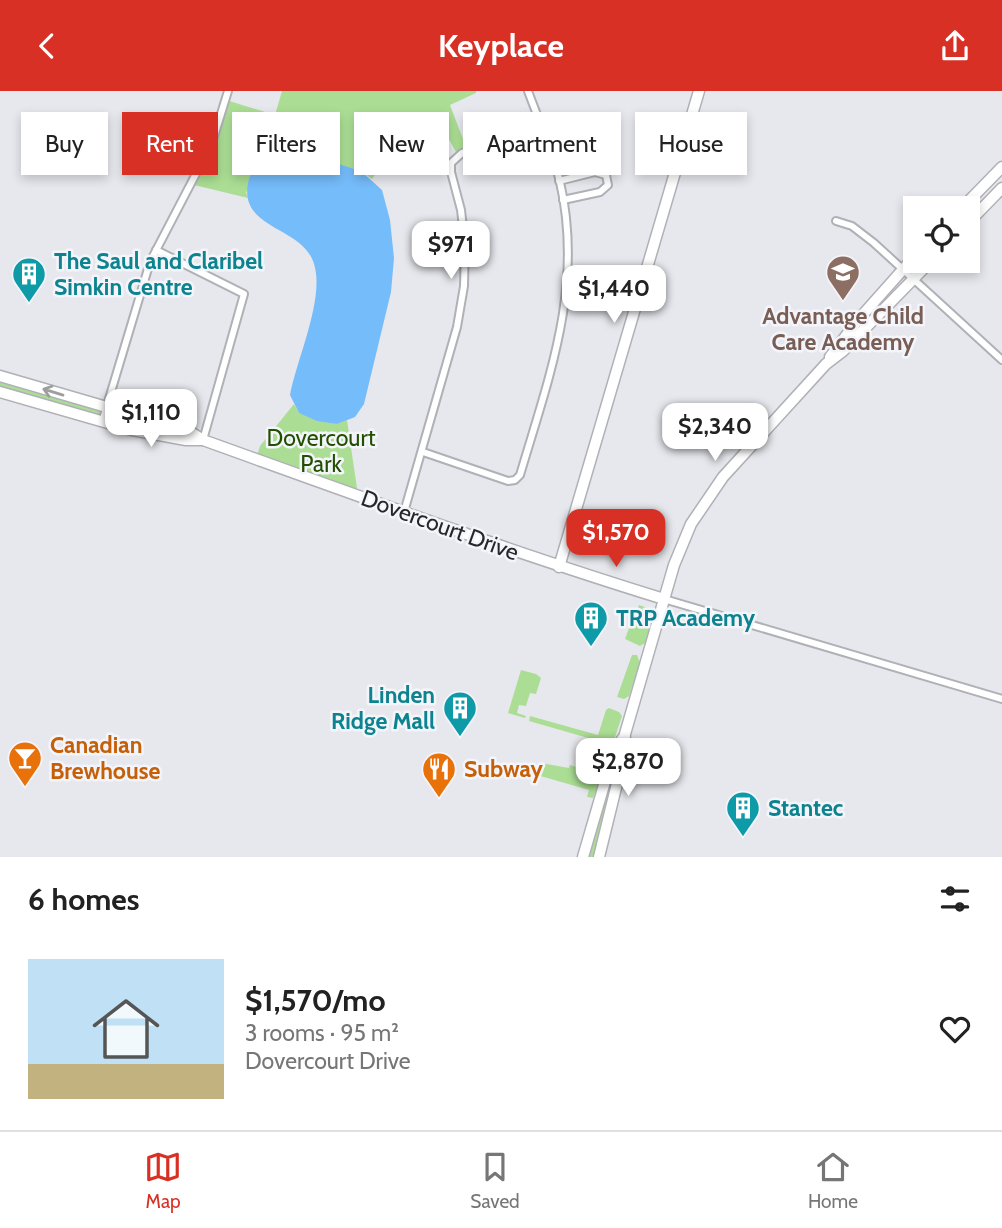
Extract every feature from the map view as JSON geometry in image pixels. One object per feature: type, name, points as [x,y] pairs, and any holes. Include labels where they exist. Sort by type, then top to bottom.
[{"type":"street","points":[[102,422],[150,262],[212,143],[228,91]]},
{"type":"street","points":[[528,91],[537,112]]},
{"type":"street","points":[[559,567],[699,91]]},
{"type":"street","points":[[404,512],[457,327],[464,286],[464,233],[451,172],[451,163],[463,153]]},
{"type":"street","points":[[974,196],[1002,167]]},
{"type":"street","points":[[559,181],[595,171],[606,175],[608,180],[608,185],[600,192],[563,200]]},
{"type":"street","points":[[423,452],[508,481],[515,481],[520,475],[564,320],[568,264],[563,200],[557,175]]},
{"type":"street","points":[[980,211],[1002,188]]},
{"type":"street","points":[[625,734],[613,754],[583,855],[597,857],[624,755],[625,734],[681,545],[706,500],[723,477],[826,364],[858,320],[903,269],[861,232],[836,221]]},
{"type":"street","points":[[156,250],[244,294],[203,440]]},
{"type":"street","points":[[907,273],[1002,360]]},
{"type":"street","points":[[826,364],[844,351],[920,273]]},
{"type":"street","name":"Dovercourt Drive","points":[[0,376],[189,431],[203,440],[559,567],[1002,699]]},
{"type":"street","name":"Dovercourt Drive","points":[[0,391],[102,422],[186,440],[203,440]]},
{"type":"green space","points":[[282,91],[476,91],[450,105],[463,139],[463,148],[456,152],[449,139],[449,112],[354,112],[354,169],[340,165],[340,112],[276,112]]},
{"type":"green space","points":[[226,100],[265,112],[232,112],[232,175],[265,175],[246,192],[248,198],[190,184],[195,175],[218,175],[218,125]]},
{"type":"green space","points":[[0,376],[189,431],[186,440],[0,392]]},
{"type":"green space","name":"Dovercourt Park","points":[[294,404],[299,413],[337,424],[347,420],[358,495],[256,459],[260,446]]},
{"type":"green space","points":[[639,605],[653,610],[654,614],[645,643],[640,646],[625,639],[631,617],[635,618]]},
{"type":"green space","points":[[632,655],[637,655],[640,663],[629,696],[624,699],[617,697]]},
{"type":"green space","points":[[521,670],[541,678],[536,694],[530,693],[526,706],[519,705],[517,713],[526,716],[525,718],[508,713]]},
{"type":"green space","points":[[609,708],[622,716],[609,748],[602,742],[529,721],[530,716],[598,735]]},
{"type":"green space","points":[[625,734],[599,857],[583,857],[600,793]]},
{"type":"green space","points":[[603,755],[607,761],[593,798],[587,797],[589,790],[537,775],[541,763],[569,768],[570,765],[580,768],[579,774],[592,777],[598,758]]},
{"type":"water","points":[[340,164],[354,169],[354,175],[365,175],[382,190],[390,220],[394,258],[391,292],[364,404],[355,417],[337,424],[317,421],[299,413],[290,395],[313,311],[316,294],[314,264],[308,252],[298,242],[262,219],[253,210],[248,198],[251,175],[340,175]]},
{"type":"place","name":"Advantage Child Care Academy","points":[[843,302]]},
{"type":"place","name":"The Saul and Claribel Simkin Centre","points":[[29,304]]},
{"type":"place","name":"TRP Academy","points":[[591,648]]},
{"type":"place","name":"Linden Ridge Mall","points":[[460,738]]},
{"type":"place","name":"Canadian Brewhouse","points":[[25,788]]},
{"type":"place","name":"Subway","points":[[439,799]]},
{"type":"place","name":"Stantec","points":[[743,838]]}]
